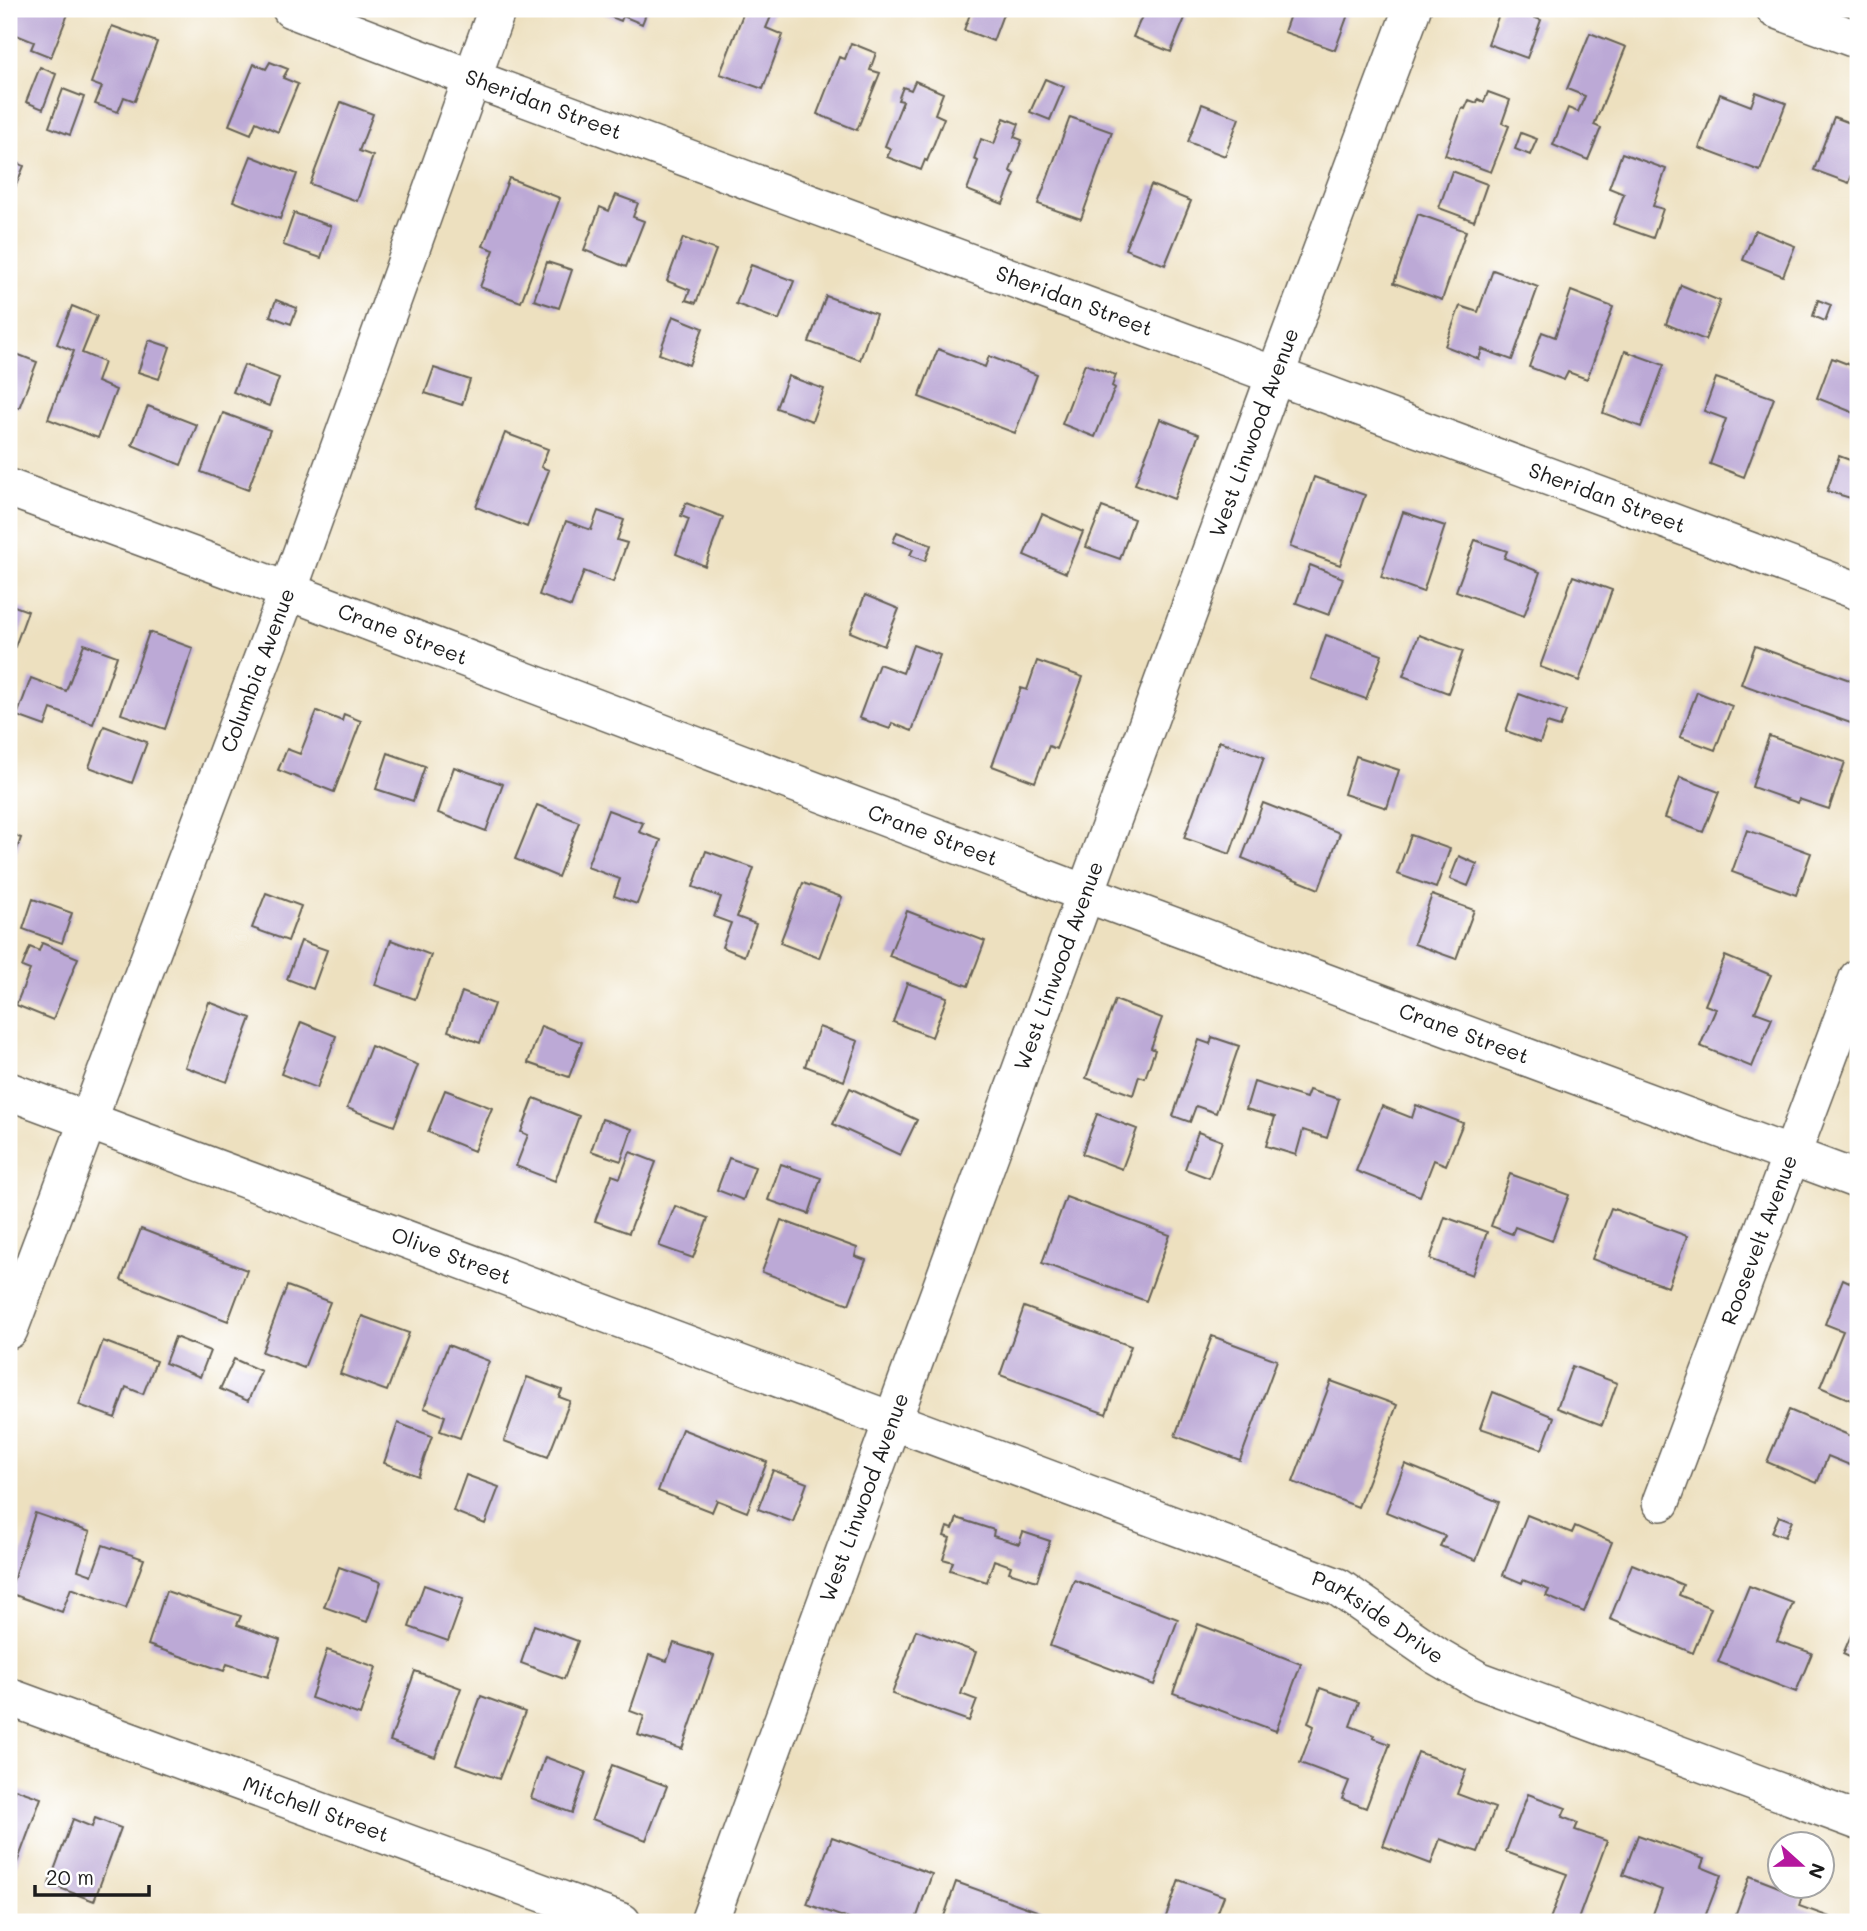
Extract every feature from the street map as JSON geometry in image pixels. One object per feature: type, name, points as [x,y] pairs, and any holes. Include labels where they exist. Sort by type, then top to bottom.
[{"type":"street","name":"Sheridan Street","points":[[291,9],[1858,591]]},
{"type":"street","name":"Columbia Avenue","points":[[9,1330],[288,591],[498,9]]},
{"type":"street","name":"West Linwood Avenue","points":[[709,1922],[1412,9]]},
{"type":"street","points":[[1775,9],[1858,40]]},
{"type":"street","name":"Crane Street","points":[[9,488],[1087,894],[1858,1180]]},
{"type":"street","name":"Roosevelt Avenue","points":[[1661,1502],[1858,978]]},
{"type":"street","name":"Olive Street","points":[[9,1091],[894,1422]]},
{"type":"street","name":"Parkside Drive","points":[[894,1422],[1338,1587],[1437,1657],[1478,1680],[1858,1821]]},
{"type":"street","name":"Mitchell Street","points":[[9,1697],[622,1922]]},
{"type":"building","points":[[16,9],[70,9],[51,57],[31,49],[34,42],[9,32]]},
{"type":"building","points":[[592,9],[648,9],[642,24],[623,16],[621,21]]},
{"type":"building","points":[[745,9],[765,9],[773,12],[766,28],[783,35],[763,89],[720,74]]},
{"type":"building","points":[[972,9],[1005,9],[993,41],[964,30]]},
{"type":"building","points":[[1145,9],[1162,9],[1185,18],[1171,52],[1133,37]]},
{"type":"building","points":[[1292,9],[1350,9],[1335,50],[1284,32]]},
{"type":"building","points":[[1501,9],[1512,9],[1541,20],[1527,58],[1488,44]]},
{"type":"building","points":[[112,26],[157,42],[135,101],[124,97],[118,112],[95,104],[102,87],[91,83]]},
{"type":"building","points":[[1590,33],[1626,47],[1594,125],[1601,128],[1588,160],[1553,145],[1568,108],[1578,112],[1585,96],[1567,89]]},
{"type":"building","points":[[851,43],[876,53],[870,70],[880,73],[857,130],[817,114],[839,57],[845,59]]},
{"type":"building","points":[[270,62],[288,69],[283,78],[298,84],[278,132],[256,122],[251,134],[229,125],[254,64],[266,69]]},
{"type":"building","points":[[40,67],[56,74],[43,109],[26,102]]},
{"type":"building","points":[[1045,79],[1064,87],[1050,120],[1030,112]]},
{"type":"building","points":[[915,81],[943,93],[935,114],[944,118],[921,170],[887,157],[891,149],[885,146],[903,101],[898,100],[903,87],[911,90]]},
{"type":"building","points":[[63,89],[84,97],[70,135],[49,127]]},
{"type":"building","points":[[1488,92],[1510,100],[1502,123],[1509,126],[1491,172],[1445,155],[1462,108],[1465,109],[1469,100],[1477,103],[1478,99],[1484,102]]},
{"type":"building","points":[[1756,92],[1786,103],[1760,171],[1699,148],[1720,94],[1751,106]]},
{"type":"building","points":[[341,102],[373,114],[359,151],[373,156],[357,201],[310,184]]},
{"type":"building","points":[[1202,104],[1239,118],[1225,156],[1188,142]]},
{"type":"building","points":[[1070,117],[1112,132],[1081,219],[1038,204]]},
{"type":"building","points":[[1834,117],[1858,126],[1858,158],[1849,183],[1814,170]]},
{"type":"building","points":[[1004,118],[1019,124],[1014,137],[1022,140],[1010,171],[1015,174],[1003,204],[967,190],[978,161],[974,159],[981,139],[994,144]]},
{"type":"building","points":[[1521,133],[1537,139],[1530,155],[1515,149]]},
{"type":"building","points":[[1622,153],[1666,169],[1653,206],[1663,209],[1653,238],[1613,224],[1624,194],[1609,188]]},
{"type":"building","points":[[251,156],[297,174],[280,219],[233,201]]},
{"type":"building","points":[[9,159],[24,166],[14,190],[9,188]]},
{"type":"building","points":[[1452,171],[1487,184],[1474,221],[1439,208]]},
{"type":"building","points":[[509,178],[560,198],[521,302],[480,287],[494,250],[483,246]]},
{"type":"building","points":[[1151,185],[1191,201],[1165,265],[1125,249]]},
{"type":"building","points":[[616,195],[638,203],[633,217],[644,221],[626,267],[584,250],[600,207],[609,211]]},
{"type":"building","points":[[294,213],[331,226],[321,258],[283,245]]},
{"type":"building","points":[[1418,214],[1466,231],[1442,300],[1394,283]]},
{"type":"building","points":[[1755,230],[1795,246],[1783,276],[1743,260]]},
{"type":"building","points":[[683,238],[716,250],[696,303],[686,300],[690,290],[667,281]]},
{"type":"building","points":[[547,262],[572,270],[559,308],[534,300]]},
{"type":"building","points":[[751,265],[794,281],[779,320],[736,304]]},
{"type":"building","points":[[1493,270],[1538,287],[1512,360],[1482,349],[1479,359],[1445,346],[1460,306],[1478,312]]},
{"type":"building","points":[[1681,285],[1720,301],[1705,340],[1666,324]]},
{"type":"building","points":[[1571,291],[1613,307],[1587,379],[1568,372],[1564,380],[1529,367],[1542,332],[1555,337]]},
{"type":"building","points":[[826,296],[876,314],[860,360],[809,342]]},
{"type":"building","points":[[276,300],[297,308],[291,324],[270,316]]},
{"type":"building","points":[[1818,300],[1831,305],[1825,321],[1813,316]]},
{"type":"building","points":[[72,306],[97,316],[82,353],[104,362],[97,382],[116,390],[98,438],[48,419],[74,351],[57,344]]},
{"type":"building","points":[[673,316],[703,328],[689,365],[659,354]]},
{"type":"building","points":[[149,340],[170,347],[159,379],[138,372]]},
{"type":"building","points":[[938,349],[985,367],[989,356],[1037,375],[1015,433],[919,397]]},
{"type":"building","points":[[9,351],[37,362],[19,408],[9,404]]},
{"type":"building","points":[[1625,351],[1664,365],[1641,427],[1603,413]]},
{"type":"building","points":[[1832,358],[1858,368],[1857,414],[1817,398]]},
{"type":"building","points":[[1085,364],[1116,375],[1112,386],[1115,388],[1095,437],[1062,424]]},
{"type":"building","points":[[244,365],[279,378],[269,406],[233,392]]},
{"type":"building","points":[[434,368],[470,380],[462,405],[425,393]]},
{"type":"building","points":[[788,376],[824,389],[812,421],[776,408]]},
{"type":"building","points":[[1716,378],[1774,398],[1744,477],[1710,464],[1726,419],[1704,411]]},
{"type":"building","points":[[148,406],[197,425],[181,465],[132,445]]},
{"type":"building","points":[[223,413],[270,430],[248,490],[201,472]]},
{"type":"building","points":[[1160,419],[1199,434],[1174,499],[1135,484]]},
{"type":"building","points":[[505,433],[548,449],[541,467],[549,470],[527,527],[476,507]]},
{"type":"building","points":[[1839,456],[1858,463],[1858,486],[1854,499],[1827,491]]},
{"type":"building","points":[[1314,477],[1365,495],[1340,565],[1290,547]]},
{"type":"building","points":[[686,503],[723,517],[705,566],[676,554],[689,519],[681,516]]},
{"type":"building","points":[[1102,507],[1134,519],[1120,559],[1086,547]]},
{"type":"building","points":[[598,511],[624,520],[617,540],[627,543],[613,582],[584,571],[571,607],[539,595],[566,521],[591,530]]},
{"type":"building","points":[[1403,512],[1445,526],[1423,592],[1381,577]]},
{"type":"building","points":[[1042,514],[1083,532],[1066,573],[1024,555]]},
{"type":"building","points":[[897,532],[931,545],[925,561],[910,555],[913,549],[893,542]]},
{"type":"building","points":[[1475,540],[1507,551],[1504,558],[1540,572],[1524,616],[1456,591]]},
{"type":"building","points":[[1310,565],[1343,578],[1329,615],[1296,603]]},
{"type":"building","points":[[1573,576],[1612,590],[1579,681],[1540,667]]},
{"type":"building","points":[[865,595],[899,609],[884,646],[850,632]]},
{"type":"building","points":[[9,604],[28,611],[9,663]]},
{"type":"building","points":[[149,632],[193,648],[165,729],[121,714]]},
{"type":"building","points":[[1326,635],[1382,655],[1366,699],[1311,679]]},
{"type":"building","points":[[1419,635],[1463,651],[1448,693],[1403,676]]},
{"type":"building","points":[[84,644],[117,656],[93,724],[51,709],[45,726],[17,716],[31,678],[66,691]]},
{"type":"building","points":[[913,645],[940,655],[912,731],[892,723],[890,729],[859,718],[879,664],[903,673]]},
{"type":"building","points":[[1755,646],[1858,683],[1856,725],[1741,684]]},
{"type":"building","points":[[1037,661],[1083,677],[1056,749],[1049,746],[1035,782],[992,766],[1021,688],[1027,690]]},
{"type":"building","points":[[1697,692],[1732,706],[1715,750],[1680,737]]},
{"type":"building","points":[[1519,694],[1566,711],[1560,727],[1547,723],[1540,743],[1506,731]]},
{"type":"building","points":[[317,711],[342,721],[344,714],[361,721],[334,792],[278,770],[287,749],[300,754]]},
{"type":"building","points":[[104,726],[147,742],[132,783],[89,767]]},
{"type":"building","points":[[1769,736],[1845,762],[1829,809],[1799,799],[1798,803],[1752,787]]},
{"type":"building","points":[[1219,741],[1264,757],[1230,854],[1184,838]]},
{"type":"building","points":[[388,753],[425,766],[413,801],[376,789]]},
{"type":"building","points":[[1356,756],[1399,770],[1387,808],[1344,794]]},
{"type":"building","points":[[454,767],[503,784],[486,831],[438,813]]},
{"type":"building","points":[[1680,777],[1719,792],[1703,832],[1665,818]]},
{"type":"building","points":[[1263,803],[1340,833],[1319,889],[1242,858]]},
{"type":"building","points":[[537,805],[579,822],[558,877],[515,859]]},
{"type":"building","points":[[608,810],[643,823],[639,832],[661,840],[637,904],[614,896],[620,879],[587,867]]},
{"type":"building","points":[[1747,830],[1811,853],[1796,895],[1732,872]]},
{"type":"building","points":[[9,834],[21,838],[9,873]]},
{"type":"building","points":[[1411,835],[1450,849],[1436,888],[1397,874]]},
{"type":"building","points":[[706,851],[754,868],[737,917],[756,924],[744,956],[722,947],[731,923],[714,917],[721,897],[693,887]]},
{"type":"building","points":[[1459,856],[1477,864],[1468,886],[1450,879]]},
{"type":"building","points":[[803,883],[842,897],[819,958],[780,943]]},
{"type":"building","points":[[266,893],[301,906],[288,941],[252,928]]},
{"type":"building","points":[[1432,895],[1474,910],[1456,959],[1414,944]]},
{"type":"building","points":[[33,899],[72,913],[62,943],[23,929]]},
{"type":"building","points":[[907,911],[985,941],[968,986],[889,956]]},
{"type":"building","points":[[391,940],[431,955],[415,999],[375,985]]},
{"type":"building","points":[[301,941],[327,950],[313,989],[287,979]]},
{"type":"building","points":[[42,943],[78,958],[53,1020],[16,1005],[30,970],[22,967],[30,947],[39,951]]},
{"type":"building","points":[[1725,956],[1771,975],[1755,1012],[1772,1018],[1752,1067],[1700,1046],[1716,1009],[1705,1005]]},
{"type":"building","points":[[907,983],[947,997],[932,1037],[893,1022]]},
{"type":"building","points":[[462,992],[494,1004],[480,1043],[448,1031]]},
{"type":"building","points":[[1115,1000],[1162,1018],[1151,1048],[1155,1050],[1145,1078],[1139,1076],[1133,1095],[1086,1078]]},
{"type":"building","points":[[209,1002],[251,1018],[227,1082],[185,1067]]},
{"type":"building","points":[[301,1022],[336,1036],[317,1088],[281,1074]]},
{"type":"building","points":[[541,1026],[582,1042],[569,1077],[528,1063]]},
{"type":"building","points":[[819,1027],[858,1041],[844,1081],[805,1066]]},
{"type":"building","points":[[1212,1037],[1239,1046],[1216,1113],[1196,1106],[1190,1122],[1173,1116],[1199,1040],[1210,1044]]},
{"type":"building","points":[[371,1046],[418,1065],[394,1126],[347,1108]]},
{"type":"building","points":[[1254,1082],[1306,1098],[1309,1090],[1339,1099],[1327,1138],[1303,1130],[1296,1155],[1266,1146],[1275,1117],[1246,1109]]},
{"type":"building","points":[[850,1088],[917,1120],[900,1155],[833,1124]]},
{"type":"building","points":[[445,1090],[492,1108],[474,1151],[428,1132]]},
{"type":"building","points":[[534,1098],[579,1116],[555,1181],[516,1166],[528,1135],[521,1132]]},
{"type":"building","points":[[1416,1105],[1463,1123],[1446,1165],[1434,1160],[1420,1196],[1356,1171],[1382,1106],[1412,1118]]},
{"type":"building","points":[[1097,1114],[1137,1129],[1122,1169],[1082,1154]]},
{"type":"building","points":[[602,1119],[632,1129],[621,1161],[591,1151]]},
{"type":"building","points":[[1198,1132],[1222,1141],[1209,1178],[1185,1169]]},
{"type":"building","points":[[630,1152],[656,1162],[629,1233],[595,1221],[612,1175],[620,1178]]},
{"type":"building","points":[[729,1158],[755,1167],[743,1200],[717,1190]]},
{"type":"building","points":[[781,1164],[821,1178],[809,1214],[768,1200]]},
{"type":"building","points":[[1510,1174],[1569,1195],[1552,1241],[1515,1227],[1512,1234],[1491,1226]]},
{"type":"building","points":[[1066,1197],[1170,1235],[1146,1301],[1042,1263]]},
{"type":"building","points":[[675,1206],[708,1218],[693,1258],[659,1246]]},
{"type":"building","points":[[1611,1208],[1687,1236],[1668,1287],[1592,1259]]},
{"type":"building","points":[[1445,1217],[1487,1232],[1472,1275],[1430,1259]]},
{"type":"building","points":[[781,1220],[857,1248],[855,1256],[866,1260],[849,1304],[762,1272]]},
{"type":"building","points":[[141,1229],[247,1270],[228,1321],[121,1280]]},
{"type":"building","points":[[1843,1279],[1858,1286],[1858,1403],[1820,1387],[1843,1331],[1825,1324]]},
{"type":"building","points":[[287,1286],[330,1302],[304,1368],[262,1352]]},
{"type":"building","points":[[1024,1307],[1131,1346],[1106,1414],[1000,1375]]},
{"type":"building","points":[[362,1316],[409,1333],[387,1391],[340,1374]]},
{"type":"building","points":[[1212,1336],[1277,1360],[1240,1460],[1175,1436]]},
{"type":"building","points":[[175,1337],[210,1351],[200,1377],[165,1363]]},
{"type":"building","points":[[103,1341],[156,1361],[143,1394],[126,1387],[115,1418],[79,1405]]},
{"type":"building","points":[[448,1345],[489,1361],[460,1438],[440,1431],[445,1416],[424,1408]]},
{"type":"building","points":[[234,1359],[261,1371],[248,1401],[220,1389]]},
{"type":"building","points":[[1572,1366],[1617,1383],[1602,1425],[1557,1408]]},
{"type":"building","points":[[527,1377],[562,1390],[559,1397],[570,1401],[548,1457],[504,1441]]},
{"type":"building","points":[[1331,1381],[1397,1405],[1358,1507],[1293,1482]]},
{"type":"building","points":[[1493,1392],[1554,1417],[1542,1449],[1480,1428]]},
{"type":"building","points":[[1789,1410],[1858,1439],[1858,1450],[1852,1466],[1828,1456],[1817,1483],[1767,1462]]},
{"type":"building","points":[[398,1423],[432,1436],[418,1476],[384,1463]]},
{"type":"building","points":[[682,1429],[767,1462],[747,1512],[717,1500],[712,1512],[658,1491]]},
{"type":"building","points":[[1405,1464],[1499,1502],[1476,1560],[1440,1546],[1445,1536],[1386,1512]]},
{"type":"building","points":[[773,1470],[807,1483],[793,1522],[758,1509]]},
{"type":"building","points":[[466,1475],[499,1487],[485,1524],[453,1511]]},
{"type":"building","points":[[35,1513],[90,1532],[78,1570],[92,1575],[103,1545],[144,1559],[126,1608],[71,1588],[62,1612],[9,1593]]},
{"type":"building","points":[[1527,1515],[1572,1533],[1575,1526],[1612,1542],[1584,1612],[1546,1596],[1549,1590],[1503,1575]]},
{"type":"building","points":[[1779,1516],[1792,1521],[1785,1537],[1772,1532]]},
{"type":"building","points":[[957,1518],[994,1530],[993,1536],[1019,1544],[1023,1532],[1050,1541],[1037,1581],[1009,1572],[1011,1566],[994,1560],[987,1582],[950,1570],[953,1562],[943,1559],[950,1538],[944,1536],[947,1527],[953,1529]]},
{"type":"building","points":[[1632,1564],[1683,1585],[1679,1595],[1711,1608],[1693,1653],[1610,1619]]},
{"type":"building","points":[[339,1567],[381,1582],[367,1622],[324,1607]]},
{"type":"building","points":[[1074,1580],[1178,1619],[1154,1685],[1050,1646]]},
{"type":"building","points":[[424,1585],[463,1599],[448,1641],[409,1627]]},
{"type":"building","points":[[1749,1586],[1793,1603],[1777,1641],[1812,1653],[1796,1692],[1718,1662]]},
{"type":"building","points":[[166,1591],[241,1616],[237,1625],[280,1640],[268,1677],[227,1664],[224,1671],[148,1645]]},
{"type":"building","points":[[1858,1619],[1858,1661],[1843,1654]]},
{"type":"building","points":[[1198,1624],[1301,1664],[1276,1731],[1173,1693]]},
{"type":"building","points":[[534,1625],[578,1641],[564,1679],[521,1663]]},
{"type":"building","points":[[916,1630],[976,1652],[961,1694],[977,1700],[969,1721],[892,1694]]},
{"type":"building","points":[[674,1643],[714,1656],[682,1749],[638,1735],[644,1716],[630,1711],[649,1655],[667,1661]]},
{"type":"building","points":[[327,1650],[376,1667],[360,1715],[311,1698]]},
{"type":"building","points":[[415,1671],[461,1688],[435,1757],[390,1741]]},
{"type":"building","points":[[1320,1688],[1359,1702],[1350,1726],[1390,1744],[1366,1808],[1342,1799],[1349,1781],[1300,1763],[1314,1726],[1308,1723]]},
{"type":"building","points":[[481,1696],[525,1712],[499,1779],[456,1764]]},
{"type":"building","points":[[1418,1752],[1466,1770],[1457,1794],[1495,1808],[1478,1852],[1440,1839],[1431,1864],[1383,1846]]},
{"type":"building","points":[[545,1757],[586,1772],[572,1813],[531,1798]]},
{"type":"building","points":[[612,1765],[667,1786],[646,1840],[592,1819]]},
{"type":"building","points":[[15,1789],[41,1798],[14,1871],[9,1869],[9,1795],[12,1797]]},
{"type":"building","points":[[1528,1794],[1566,1808],[1562,1817],[1578,1823],[1575,1830],[1607,1841],[1577,1922],[1550,1919],[1567,1874],[1506,1852]]},
{"type":"building","points":[[95,1818],[121,1828],[94,1901],[49,1884],[73,1819],[92,1827]]},
{"type":"building","points":[[1638,1835],[1704,1859],[1701,1867],[1721,1875],[1703,1922],[1650,1922],[1662,1890],[1623,1875]]},
{"type":"building","points":[[832,1837],[932,1874],[915,1922],[857,1922],[807,1904]]},
{"type":"building","points":[[1750,1876],[1766,1882],[1766,1899],[1801,1899],[1799,1906],[1830,1917],[1828,1922],[1733,1921]]},
{"type":"building","points":[[1179,1880],[1224,1896],[1214,1922],[1164,1922]]},
{"type":"building","points":[[956,1882],[1051,1916],[1049,1922],[942,1922]]}]
